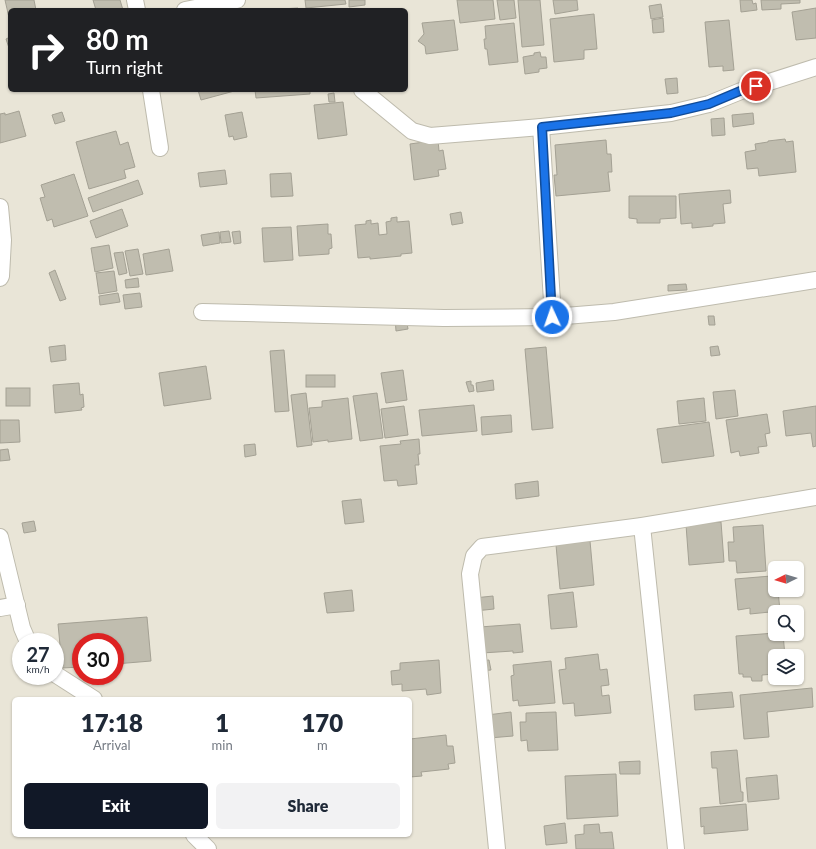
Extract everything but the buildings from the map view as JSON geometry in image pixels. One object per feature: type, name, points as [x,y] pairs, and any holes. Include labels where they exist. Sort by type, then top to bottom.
[{"type":"street","points":[[195,8],[236,0]]},
{"type":"street","points":[[364,92],[412,131],[430,136],[542,127],[671,113],[709,104],[740,91],[816,68]]},
{"type":"street","points":[[151,92],[160,148]]},
{"type":"street","points":[[542,127],[552,317]]},
{"type":"street","points":[[0,207],[3,240],[0,278]]},
{"type":"street","points":[[202,312],[444,318],[552,317],[614,312],[816,280]]},
{"type":"street","points":[[497,849],[470,574],[474,556],[482,547],[642,526],[816,497]]},
{"type":"street","points":[[642,526],[676,849]]},
{"type":"street","points":[[0,537],[24,633]]},
{"type":"street","points":[[0,608],[17,605]]},
{"type":"street","points":[[64,680],[91,697]]},
{"type":"street","points":[[196,837],[208,849]]},
{"type":"route","points":[[552,317],[542,127],[671,113],[709,104],[756,86]]}]
